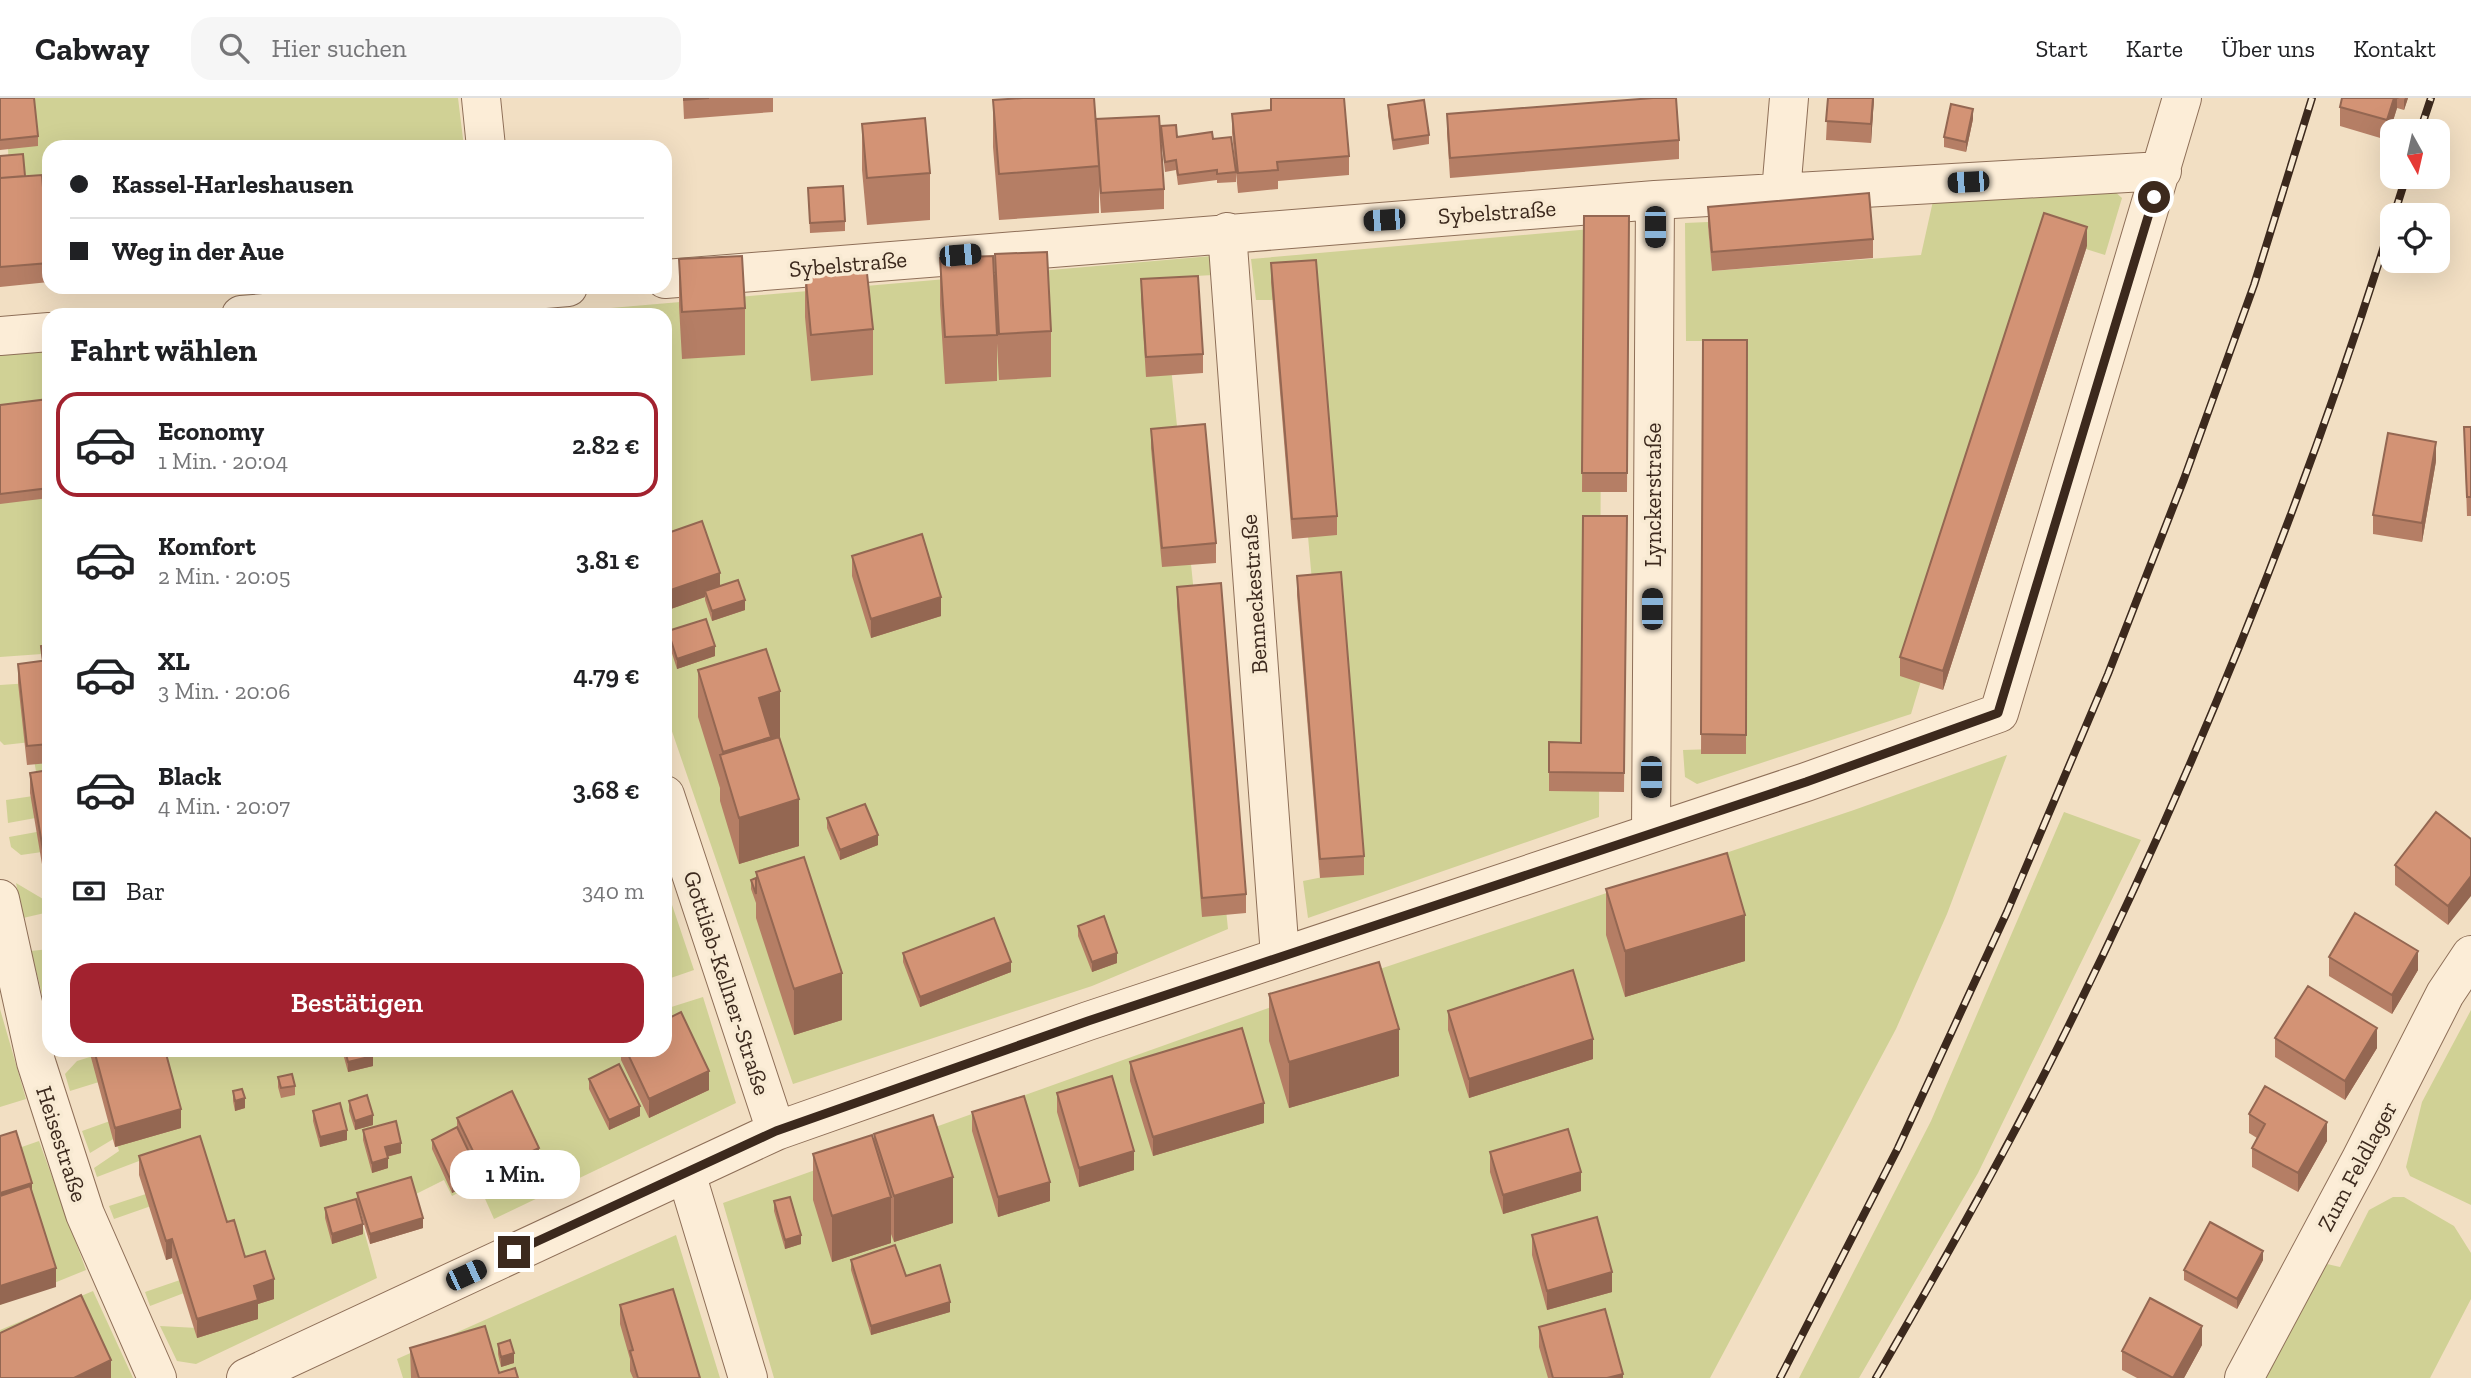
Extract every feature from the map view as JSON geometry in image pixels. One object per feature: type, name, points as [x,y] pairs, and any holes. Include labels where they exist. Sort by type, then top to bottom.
[{"type":"street","points":[[481,98],[485,140]]},
{"type":"street","points":[[1781,192],[1790,98]]},
{"type":"street","points":[[246,1378],[776,1131],[922,1078],[1280,956],[1806,782],[1998,713],[2182,98]]},
{"type":"street","name":"Sybelstraße","points":[[672,278],[1227,232],[1655,200],[2162,171]]},
{"type":"street","name":"Lynckerstraße","points":[[1651,832],[1655,200]]},
{"type":"street","name":"Benneckestraße","points":[[1227,232],[1280,956]]},
{"type":"street","points":[[349,308],[503,298],[527,294]]},
{"type":"street","points":[[0,336],[42,333]]},
{"type":"street","name":"Gottlieb-Kellner-Straße","points":[[672,816],[776,1131]]},
{"type":"street","name":"Heisestraße","points":[[0,899],[36,1062],[85,1214],[157,1378]]},
{"type":"street","name":"Zum Feldlager","points":[[2244,1378],[2445,994],[2471,955]]},
{"type":"street","points":[[686,1172],[748,1378]]},
{"type":"green space","points":[[6,98],[458,98],[463,140],[42,140],[42,246],[12,249]]},
{"type":"green space","points":[[2113,190],[2122,198],[2105,255],[2054,239],[1911,714],[1697,784],[1685,777],[1683,750],[1714,749],[1725,341],[1686,341],[1685,223],[1708,222],[1712,271],[1921,255],[1933,201]]},
{"type":"green space","points":[[1602,228],[1599,817],[1308,918],[1303,881],[1338,874],[1287,300],[1256,300],[1251,259]]},
{"type":"green space","points":[[1212,256],[1213,275],[1162,278],[1228,929],[1092,986],[793,1084],[672,731],[672,308],[611,308]]},
{"type":"green space","points":[[42,350],[42,654],[0,657],[0,354]]},
{"type":"green space","points":[[42,682],[42,831],[41,817],[8,823],[6,800],[40,795],[31,742],[4,745],[0,741],[0,685]]},
{"type":"green space","points":[[2007,755],[1947,914],[1896,1029],[1710,1378],[774,1378],[723,1203],[1344,981],[1854,810]]},
{"type":"green space","points":[[2064,812],[2141,840],[1978,1173],[1859,1378],[1799,1378],[1931,1121]]},
{"type":"green space","points":[[42,831],[42,852],[21,855],[11,847],[9,837]]},
{"type":"green space","points":[[16,883],[42,898],[42,914],[23,918]]},
{"type":"green space","points":[[672,905],[694,970],[672,978]]},
{"type":"green space","points":[[42,950],[42,994],[31,951]]},
{"type":"green space","points":[[703,997],[736,1103],[494,1219],[478,1183],[452,1196],[444,1180],[416,1194],[413,1185],[356,1201],[377,1278],[196,1364],[177,1361],[160,1326],[197,1328],[184,1293],[150,1306],[145,1292],[180,1280],[154,1205],[114,1219],[109,1206],[149,1193],[139,1161],[97,1177],[94,1168],[119,1151],[115,1138],[90,1153],[82,1131],[110,1121],[99,1082],[70,1091],[65,1074],[77,1061],[90,1057],[672,1057],[672,1007]]},
{"type":"green space","points":[[0,1009],[26,1099],[0,1107]]},
{"type":"green space","points":[[2471,1010],[2471,1205],[2410,1176],[2406,1167],[2422,1102]]},
{"type":"green space","points":[[39,1141],[86,1270],[0,1305],[16,1149]]},
{"type":"green space","points":[[2393,1197],[2404,1197],[2454,1226],[2471,1253],[2471,1299],[2430,1378],[2265,1378],[2327,1264],[2340,1267],[2369,1210]]},
{"type":"green space","points":[[676,1235],[720,1378],[403,1378],[397,1359]]},
{"type":"green space","points":[[93,1291],[133,1378],[0,1378],[0,1330]]},
{"type":"building","points":[[0,98],[34,98],[38,136],[0,140]]},
{"type":"building","points":[[1094,98],[1099,166],[999,174],[993,100]]},
{"type":"building","points":[[1271,98],[1344,98],[1349,156],[1277,162],[1278,170],[1238,173],[1232,114],[1271,110]]},
{"type":"building","points":[[1676,98],[1679,140],[1450,158],[1447,114]]},
{"type":"building","points":[[1828,98],[1873,98],[1871,124],[1826,121]]},
{"type":"building","points":[[2342,98],[2394,98],[2387,119],[2340,107]]},
{"type":"building","points":[[1424,100],[1429,135],[1393,140],[1388,105]]},
{"type":"building","points":[[1951,104],[1973,109],[1966,142],[1944,137]]},
{"type":"building","points":[[1159,116],[1164,189],[1101,193],[1096,119]]},
{"type":"building","points":[[925,118],[930,173],[867,178],[862,124]]},
{"type":"building","points":[[1176,125],[1177,137],[1212,132],[1213,139],[1231,137],[1236,172],[1217,174],[1217,170],[1178,175],[1176,160],[1165,162],[1161,126]]},
{"type":"building","points":[[23,154],[25,176],[0,178],[0,156]]},
{"type":"building","points":[[42,175],[42,264],[0,267],[0,178]]},
{"type":"building","points":[[843,186],[845,221],[810,223],[808,188]]},
{"type":"building","points":[[1869,193],[1873,239],[1712,252],[1708,207]]},
{"type":"building","points":[[2044,213],[2087,227],[1943,671],[1900,657]]},
{"type":"building","points":[[1584,216],[1629,216],[1627,473],[1582,473]]},
{"type":"building","points":[[1047,252],[1051,331],[999,334],[995,254]]},
{"type":"building","points":[[742,256],[745,308],[682,312],[679,259]]},
{"type":"building","points":[[993,256],[997,335],[945,337],[940,258]]},
{"type":"building","points":[[1316,260],[1337,516],[1292,519],[1271,263]]},
{"type":"building","points":[[866,264],[873,329],[811,335],[805,270]]},
{"type":"building","points":[[1198,276],[1203,354],[1146,357],[1141,279]]},
{"type":"building","points":[[1703,340],[1747,340],[1746,735],[1701,734]]},
{"type":"building","points":[[42,400],[42,489],[0,494],[0,405]]},
{"type":"building","points":[[1205,424],[1216,543],[1162,548],[1151,429]]},
{"type":"building","points":[[2464,427],[2471,427],[2471,497],[2467,497]]},
{"type":"building","points":[[2388,433],[2436,442],[2422,523],[2373,515]]},
{"type":"building","points":[[1583,516],[1627,516],[1624,773],[1549,772],[1549,742],[1581,743]]},
{"type":"building","points":[[702,521],[720,573],[672,590],[672,532]]},
{"type":"building","points":[[922,534],[941,597],[871,619],[852,556]]},
{"type":"building","points":[[1341,572],[1364,856],[1320,859],[1297,576]]},
{"type":"building","points":[[738,580],[745,600],[712,611],[705,591]]},
{"type":"building","points":[[1221,583],[1246,894],[1202,898],[1177,587]]},
{"type":"building","points":[[706,619],[715,646],[677,659],[672,643],[672,630]]},
{"type":"building","points":[[766,649],[780,691],[759,698],[771,737],[723,752],[698,670]]},
{"type":"building","points":[[42,661],[42,745],[27,746],[18,664]]},
{"type":"building","points":[[779,737],[799,799],[739,818],[720,755]]},
{"type":"building","points":[[42,771],[42,844],[30,773]]},
{"type":"building","points":[[865,804],[878,835],[840,850],[827,818]]},
{"type":"building","points":[[2436,812],[2471,839],[2471,876],[2448,906],[2395,865]]},
{"type":"building","points":[[1727,853],[1745,915],[1625,951],[1606,889]]},
{"type":"building","points":[[804,857],[842,973],[794,989],[756,872]]},
{"type":"building","points":[[756,878],[756,894],[751,880]]},
{"type":"building","points":[[2355,913],[2418,951],[2392,995],[2329,957]]},
{"type":"building","points":[[1104,916],[1117,953],[1092,962],[1078,926]]},
{"type":"building","points":[[994,918],[1011,962],[920,997],[903,953]]},
{"type":"building","points":[[1379,962],[1399,1029],[1289,1062],[1269,994]]},
{"type":"building","points":[[1573,970],[1593,1039],[1469,1079],[1448,1011]]},
{"type":"building","points":[[2308,986],[2377,1028],[2345,1081],[2275,1038]]},
{"type":"building","points":[[681,1012],[709,1071],[649,1099],[629,1057],[672,1057],[672,1016]]},
{"type":"building","points":[[1242,1028],[1264,1103],[1153,1137],[1130,1062]]},
{"type":"building","points":[[96,1057],[167,1057],[181,1109],[115,1128]]},
{"type":"building","points":[[347,1057],[369,1057],[348,1062]]},
{"type":"building","points":[[619,1064],[640,1106],[609,1120],[589,1079]]},
{"type":"building","points":[[292,1074],[295,1086],[281,1088],[278,1077]]},
{"type":"building","points":[[1112,1076],[1134,1151],[1079,1168],[1057,1093]]},
{"type":"building","points":[[2265,1086],[2327,1122],[2298,1173],[2252,1148],[2265,1124],[2249,1114]]},
{"type":"building","points":[[242,1089],[245,1098],[235,1101],[233,1091]]},
{"type":"building","points":[[512,1091],[539,1148],[484,1174],[457,1118]]},
{"type":"building","points":[[367,1095],[373,1115],[355,1121],[349,1101]]},
{"type":"building","points":[[1024,1096],[1050,1182],[998,1197],[972,1112]]},
{"type":"building","points":[[340,1103],[347,1130],[320,1137],[313,1111]]},
{"type":"building","points":[[933,1115],[953,1177],[894,1196],[874,1134]]},
{"type":"building","points":[[396,1121],[401,1143],[385,1147],[388,1158],[372,1163],[363,1130]]},
{"type":"building","points":[[457,1127],[478,1171],[452,1183],[432,1140]]},
{"type":"building","points":[[1568,1129],[1581,1172],[1503,1195],[1490,1152]]},
{"type":"building","points":[[16,1131],[32,1183],[0,1193],[0,1136]]},
{"type":"building","points":[[872,1135],[891,1197],[832,1216],[813,1154]]},
{"type":"building","points":[[200,1136],[227,1222],[234,1220],[245,1257],[265,1251],[274,1279],[254,1286],[258,1300],[197,1319],[172,1239],[166,1241],[139,1156]]},
{"type":"building","points":[[411,1177],[423,1218],[370,1234],[357,1193]]},
{"type":"building","points":[[30,1186],[56,1268],[0,1286],[0,1196]]},
{"type":"building","points":[[790,1197],[801,1235],[785,1240],[774,1201]]},
{"type":"building","points":[[356,1199],[363,1224],[332,1234],[325,1208]]},
{"type":"building","points":[[1597,1217],[1612,1272],[1547,1291],[1532,1235]]},
{"type":"building","points":[[2210,1222],[2263,1251],[2237,1299],[2184,1270]]},
{"type":"building","points":[[895,1245],[906,1276],[940,1265],[950,1302],[871,1326],[851,1260]]},
{"type":"building","points":[[673,1289],[700,1378],[638,1378],[620,1305]]},
{"type":"building","points":[[81,1295],[111,1360],[74,1378],[0,1378],[0,1333]]},
{"type":"building","points":[[2150,1298],[2202,1326],[2173,1378],[2122,1351]]},
{"type":"building","points":[[1605,1309],[1623,1374],[1607,1378],[1553,1378],[1539,1327]]},
{"type":"building","points":[[485,1326],[499,1373],[515,1368],[518,1378],[419,1378],[410,1348]]},
{"type":"building","points":[[510,1340],[514,1353],[501,1357],[498,1344]]},
{"type":"railway","points":[[1780,1378],[1898,1148],[2007,912],[2108,674],[2184,479],[2254,285],[2312,98]]},
{"type":"railway","points":[[2424,119],[2431,98]]},
{"type":"railway","points":[[2398,203],[2402,189]]},
{"type":"railway","points":[[1876,1378],[2023,1115],[2069,1025],[2161,829],[2205,729],[2286,528],[2380,258]]},
{"type":"route","points":[[514,1252],[776,1131],[1088,1021],[1806,782],[1998,713],[2154,197]]}]
